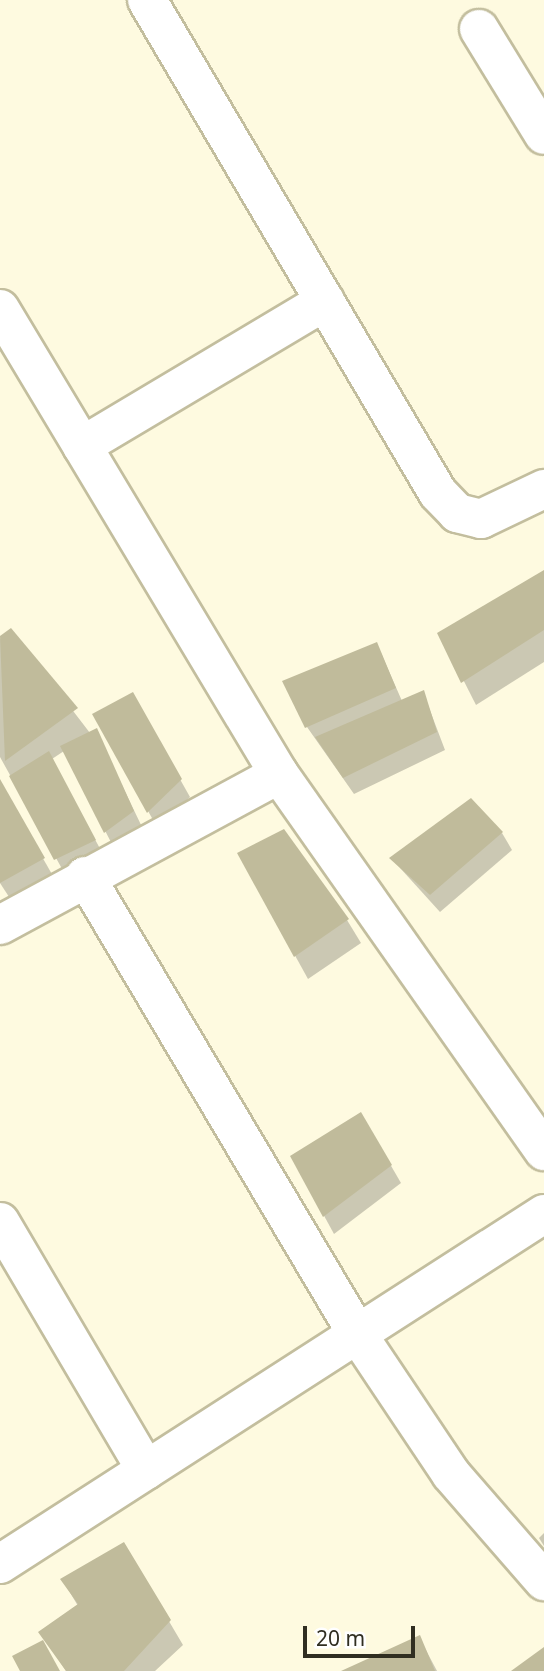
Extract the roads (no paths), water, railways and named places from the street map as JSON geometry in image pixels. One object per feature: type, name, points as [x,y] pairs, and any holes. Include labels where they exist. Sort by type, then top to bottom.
[{"type":"street","points":[[147,0],[438,493],[457,513],[481,519],[544,489]]},
{"type":"street","points":[[479,29],[544,135]]},
{"type":"street","points":[[82,446],[325,301]]},
{"type":"street","points":[[0,309],[279,774],[544,1151]]},
{"type":"street","points":[[0,925],[85,876],[279,774]]},
{"type":"street","points":[[85,876],[358,1335],[451,1474],[544,1581]]},
{"type":"street","points":[[0,1564],[544,1214]]},
{"type":"street","points":[[0,1222],[146,1470]]}]
